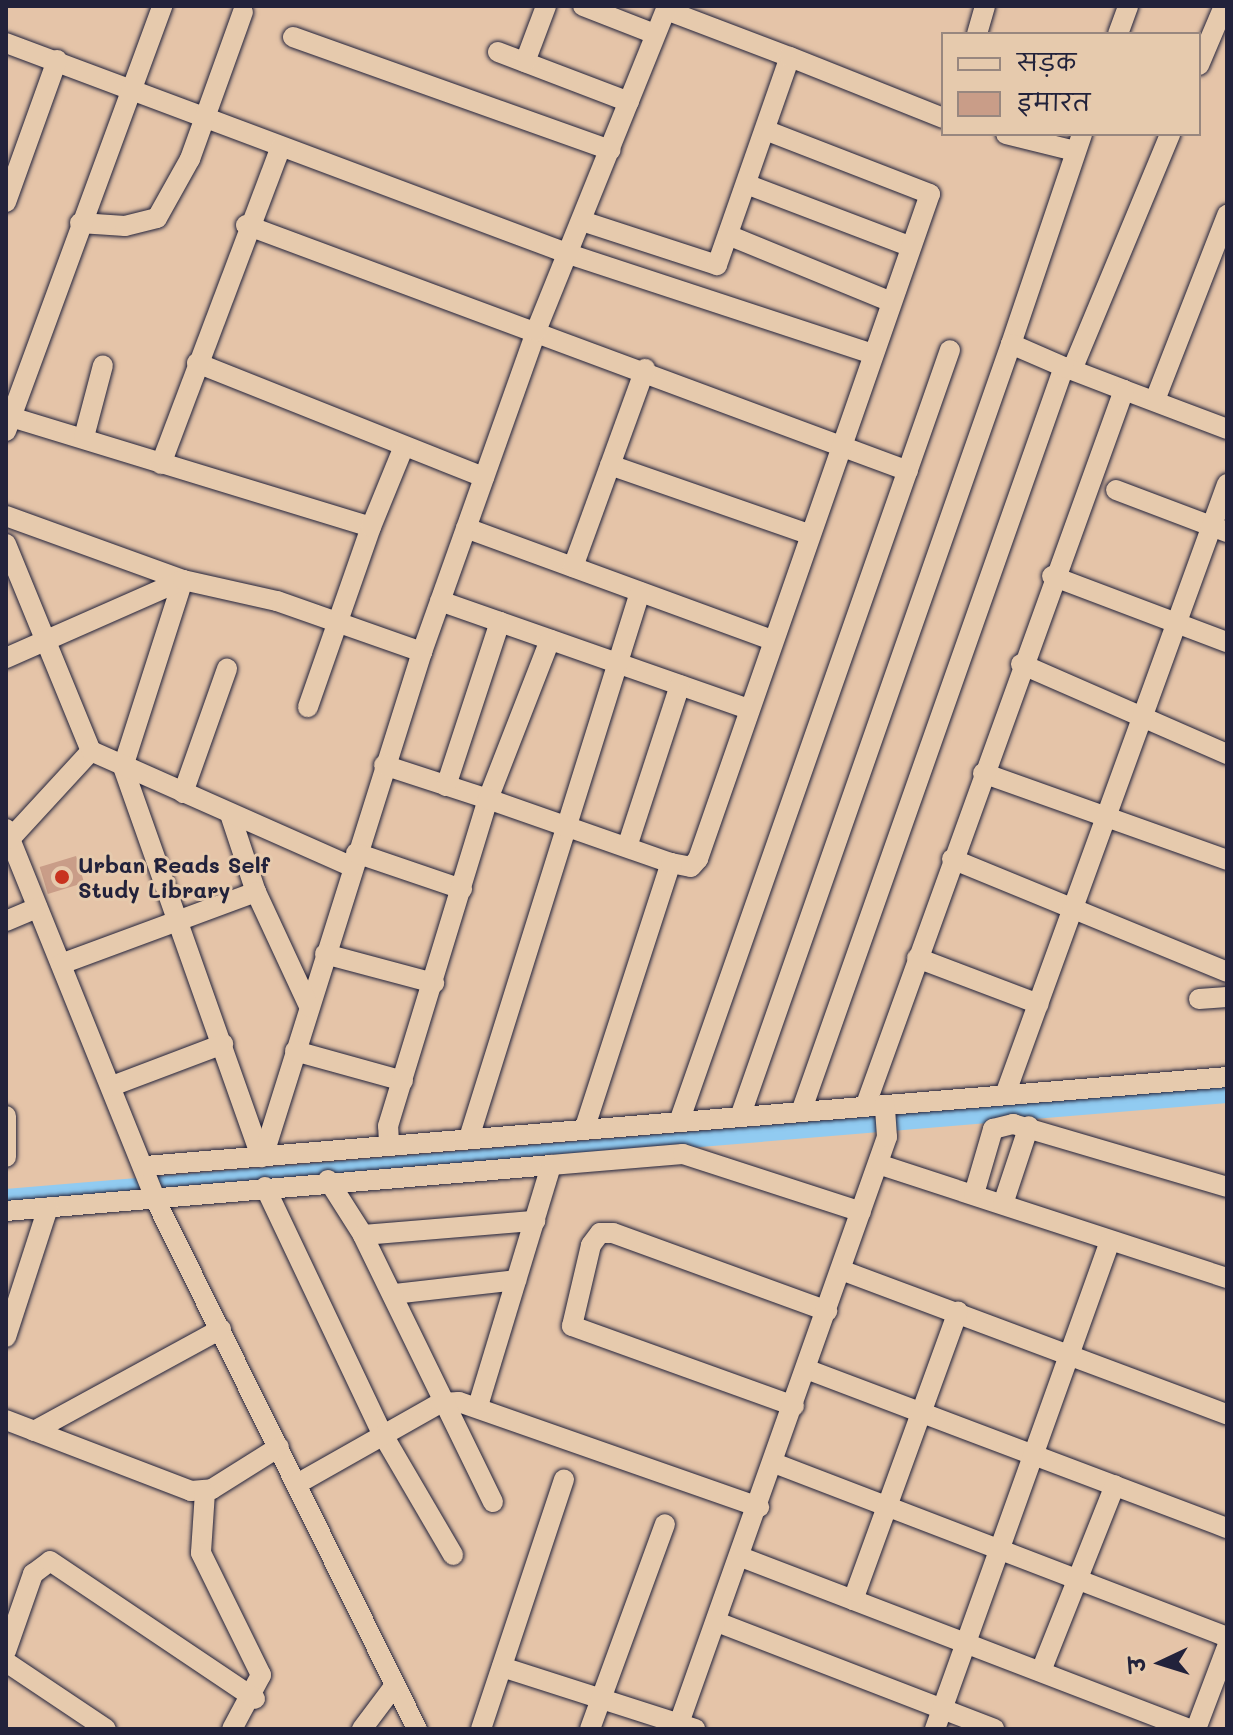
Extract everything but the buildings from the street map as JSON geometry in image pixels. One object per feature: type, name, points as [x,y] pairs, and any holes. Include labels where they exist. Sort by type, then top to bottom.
[{"type":"street","points":[[162,6],[8,424],[84,437],[161,464],[371,527]]},
{"type":"street","points":[[525,62],[546,6]]},
{"type":"street","points":[[583,6],[655,34]]},
{"type":"street","points":[[978,32],[985,6]]},
{"type":"street","points":[[1119,32],[1128,6]]},
{"type":"street","points":[[1201,60],[1224,6]]},
{"type":"street","points":[[262,1157],[353,860],[422,652],[536,331],[667,8],[941,117]]},
{"type":"street","points":[[80,223],[155,220],[205,116],[243,12]]},
{"type":"street","points":[[293,37],[610,150]]},
{"type":"street","points":[[6,43],[133,87],[281,147],[569,254],[870,353]]},
{"type":"street","points":[[498,52],[629,102]]},
{"type":"street","points":[[582,221],[714,266],[728,235],[790,57]]},
{"type":"street","points":[[6,202],[57,60]]},
{"type":"street","points":[[384,765],[563,821],[671,863],[691,867],[698,859],[770,639],[838,441],[891,302],[927,188],[765,130]]},
{"type":"street","points":[[740,1117],[1011,344],[1078,142],[1024,136]]},
{"type":"street","points":[[801,1112],[1068,368],[1169,136]]},
{"type":"street","points":[[161,464],[246,225],[281,147]]},
{"type":"street","points":[[746,184],[909,246]]},
{"type":"street","points":[[1155,400],[1227,215]]},
{"type":"street","points":[[246,225],[645,369],[838,441],[908,471]]},
{"type":"street","points":[[728,235],[891,302]]},
{"type":"street","points":[[1011,344],[1227,429]]},
{"type":"street","points":[[679,1122],[950,350]]},
{"type":"street","points":[[197,363],[484,477]]},
{"type":"street","points":[[84,437],[103,365]]},
{"type":"street","points":[[573,567],[645,369]]},
{"type":"street","points":[[502,1667],[602,1696],[684,1727],[717,1622],[887,1137],[879,1109],[917,958],[1052,576],[1124,390]]},
{"type":"street","points":[[308,707],[334,625],[404,446]]},
{"type":"street","points":[[610,465],[808,534]]},
{"type":"street","points":[[1005,1095],[1176,623],[1219,529],[1227,484]]},
{"type":"street","points":[[1116,490],[1219,529]]},
{"type":"street","points":[[6,516],[183,580],[277,601],[334,625],[422,652]]},
{"type":"street","points":[[466,528],[770,639]]},
{"type":"street","points":[[6,544],[49,639],[91,751],[230,814],[353,860],[462,889]]},
{"type":"street","points":[[1052,576],[1227,642]]},
{"type":"street","points":[[6,658],[183,580]]},
{"type":"street","points":[[183,580],[123,767],[262,1157]]},
{"type":"street","points":[[469,1138],[563,821],[640,592]]},
{"type":"street","points":[[440,601],[748,709]]},
{"type":"street","points":[[446,786],[500,622]]},
{"type":"street","points":[[389,1143],[403,1081],[488,799],[550,640]]},
{"type":"street","points":[[1021,664],[1139,721],[1227,754]]},
{"type":"street","points":[[183,793],[227,669]]},
{"type":"street","points":[[628,844],[680,685]]},
{"type":"street","points":[[91,751],[8,834],[146,1168],[156,1200],[417,1729]]},
{"type":"street","points":[[983,773],[1227,860]]},
{"type":"street","points":[[230,814],[256,892],[309,1006]]},
{"type":"street","points":[[952,859],[1072,913],[1227,972]]},
{"type":"street","points":[[584,1130],[671,863]]},
{"type":"street","points":[[61,964],[256,892]]},
{"type":"street","points":[[6,921],[37,908]]},
{"type":"street","points":[[325,954],[434,983]]},
{"type":"street","points":[[917,958],[1039,1004]]},
{"type":"street","points":[[1199,999],[1227,997]]},
{"type":"street","points":[[112,1086],[223,1044]]},
{"type":"street","points":[[295,1051],[403,1081]]},
{"type":"street","points":[[146,1168],[389,1143],[801,1112],[879,1109],[1005,1095],[1227,1077]]},
{"type":"street","points":[[6,1116],[6,1157]]},
{"type":"street","points":[[974,1194],[993,1129],[1029,1126],[1227,1187]]},
{"type":"street","points":[[1003,1204],[1029,1126]]},
{"type":"street","points":[[6,1211],[156,1200],[328,1180],[683,1154],[861,1212]]},
{"type":"street","points":[[878,1164],[1227,1278]]},
{"type":"street","points":[[478,1406],[551,1165]]},
{"type":"street","points":[[328,1180],[363,1235],[394,1294],[440,1403],[493,1502]]},
{"type":"street","points":[[265,1187],[383,1435],[453,1555]]},
{"type":"street","points":[[6,1337],[48,1208]]},
{"type":"street","points":[[363,1235],[535,1221]]},
{"type":"street","points":[[794,1406],[572,1326],[591,1245],[600,1233],[613,1233],[827,1311]]},
{"type":"street","points":[[935,1729],[1110,1241]]},
{"type":"street","points":[[841,1270],[1071,1350],[1227,1414]]},
{"type":"street","points":[[394,1294],[516,1280]]},
{"type":"street","points":[[853,1600],[924,1413],[958,1311]]},
{"type":"street","points":[[34,1431],[221,1329]]},
{"type":"street","points":[[806,1369],[1227,1528]]},
{"type":"street","points":[[297,1484],[440,1403],[478,1406],[759,1507]]},
{"type":"street","points":[[6,1420],[205,1492]]},
{"type":"street","points":[[205,1492],[279,1447]]},
{"type":"street","points":[[774,1463],[1227,1637]]},
{"type":"street","points":[[481,1729],[564,1479]]},
{"type":"street","points":[[1041,1671],[1115,1485]]},
{"type":"street","points":[[205,1492],[201,1553],[260,1668],[255,1699],[232,1729]]},
{"type":"street","points":[[590,1729],[665,1524]]},
{"type":"street","points":[[741,1557],[1041,1671],[1151,1722],[1190,1729]]},
{"type":"street","points":[[6,1651],[37,1566],[55,1562],[255,1699]]},
{"type":"street","points":[[717,1622],[994,1729]]},
{"type":"street","points":[[1196,1729],[1227,1647]]},
{"type":"street","points":[[6,1662],[106,1729]]},
{"type":"street","points":[[362,1729],[395,1685]]},
{"type":"waterway","points":[[6,1197],[1227,1095]]},
{"type":"place","name":"Urban Reads Self Study Library","points":[[62,877]]}]
